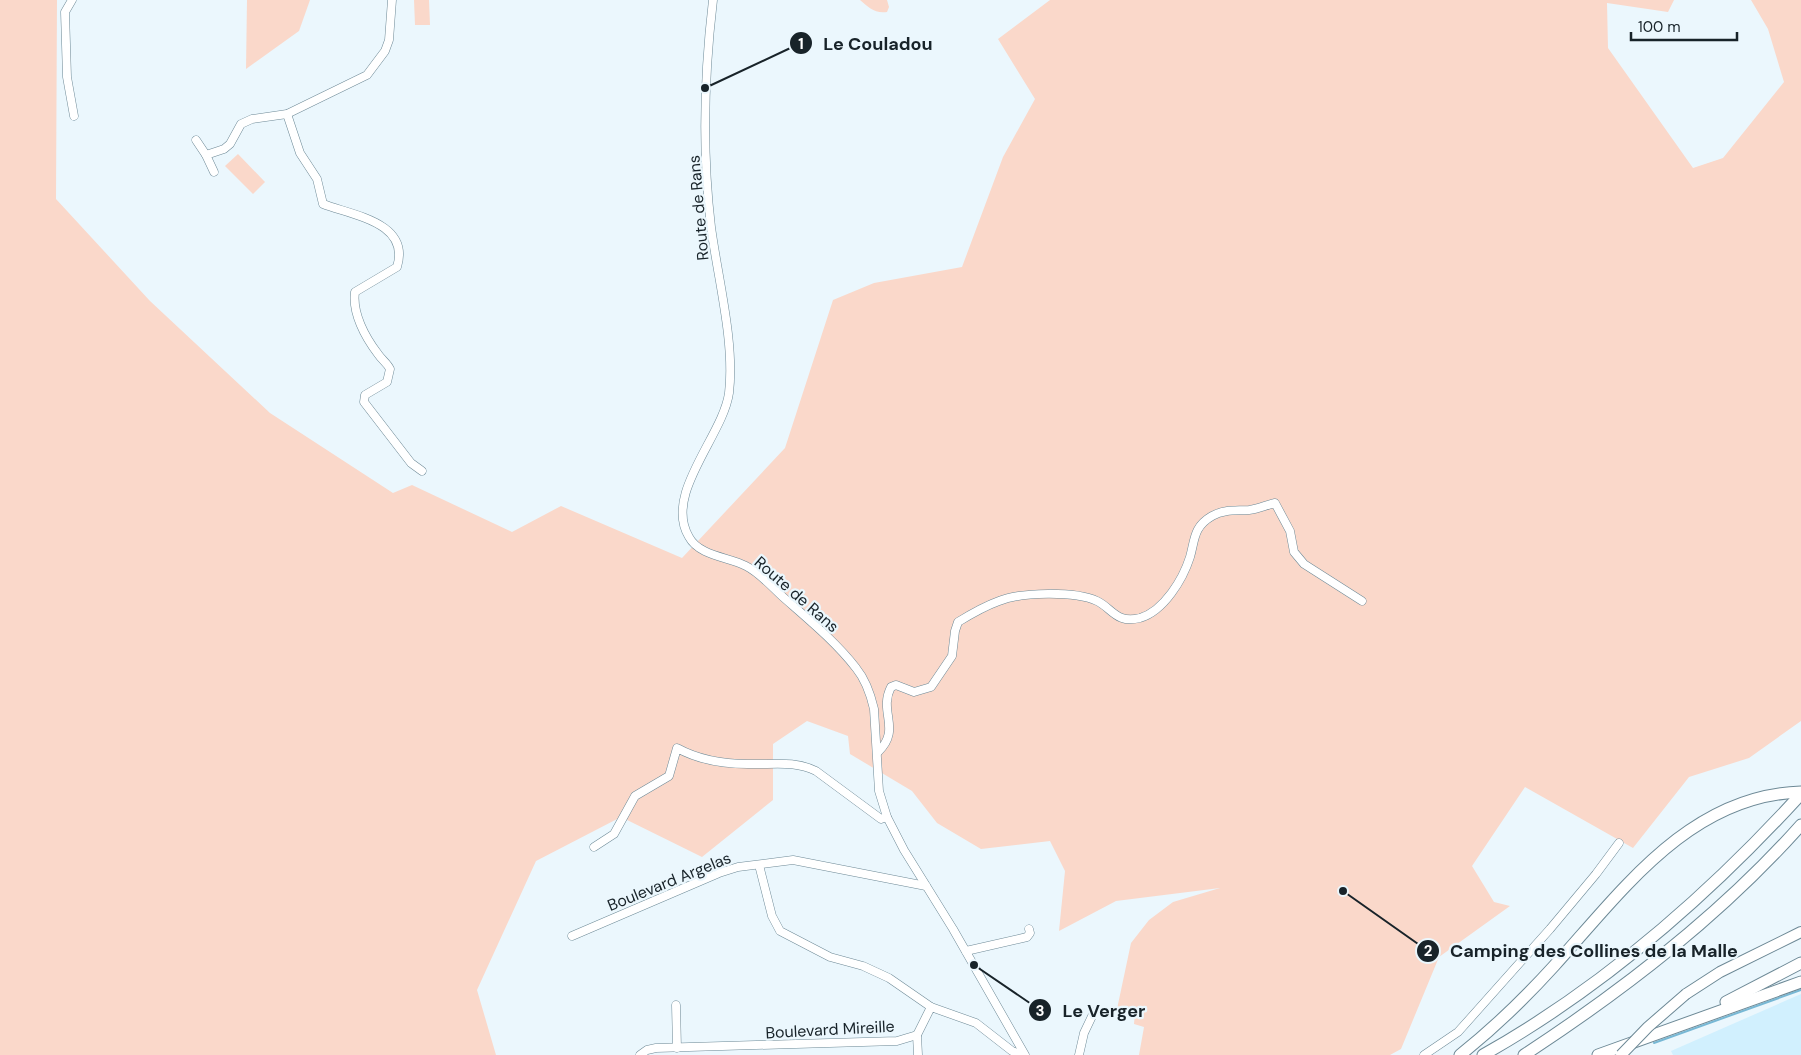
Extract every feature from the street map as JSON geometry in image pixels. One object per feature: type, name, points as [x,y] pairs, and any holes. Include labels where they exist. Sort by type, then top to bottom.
[{"type":"highway","points":[[1460,1055],[1522,1000],[1642,870],[1684,832],[1712,815],[1743,803],[1772,795],[1799,796]]},
{"type":"highway","points":[[1483,1055],[1559,1008],[1647,943],[1754,845],[1799,796]]},
{"type":"highway","points":[[1524,1055],[1632,980],[1702,923],[1775,853],[1801,824]]},
{"type":"highway","points":[[1663,1030],[1732,1000],[1801,963]]},
{"type":"highway","points":[[1598,1055],[1663,1030],[1801,982]]},
{"type":"main road","points":[[1621,1055],[1648,1027],[1686,994],[1720,972],[1801,932]]},
{"type":"street","points":[[72,0],[65,12],[67,78],[74,116]]},
{"type":"street","points":[[206,155],[224,149],[230,144],[241,124],[252,119],[287,114],[367,75],[386,52],[389,40],[392,0]]},
{"type":"street","name":"Route de Rans","points":[[713,0],[706,62],[704,114],[711,225],[730,356],[729,394],[723,414],[687,488],[683,519],[689,538],[695,545],[746,566],[820,631],[857,669],[873,704],[878,752],[879,791],[887,817],[966,951],[1024,1055]]},
{"type":"street","points":[[287,114],[300,153],[318,180],[322,204],[370,220],[383,227],[398,242],[400,255],[397,266],[355,292],[356,315],[368,339],[390,370],[387,382],[365,395],[364,402],[411,463],[422,471]]},
{"type":"street","points":[[196,140],[214,172]]},
{"type":"street","points":[[878,752],[890,735],[887,701],[891,687],[896,684],[914,692],[931,687],[952,656],[958,622],[1000,600],[1060,594],[1087,597],[1099,602],[1119,617],[1141,618],[1158,607],[1176,584],[1190,557],[1193,539],[1200,526],[1212,516],[1223,512],[1251,509],[1275,503],[1290,531],[1294,552],[1304,564],[1362,601]]},
{"type":"street","points":[[594,846],[614,834],[635,796],[669,776],[677,748],[694,757],[723,762],[749,764],[779,763],[807,766],[881,819],[887,817]]},
{"type":"street","points":[[1424,1055],[1458,1032],[1550,929],[1619,843]]},
{"type":"street","name":"Boulevard Argelas","points":[[572,936],[719,873],[793,860],[926,886]]},
{"type":"street","points":[[759,865],[772,916],[780,931],[830,957],[863,966],[889,978],[931,1007],[976,1023],[1012,1051],[1024,1055]]},
{"type":"street","points":[[966,951],[1027,938],[1030,933],[1029,929]]},
{"type":"street","points":[[676,1005],[677,1048]]},
{"type":"street","name":"Boulevard Mireille","points":[[640,1055],[647,1050],[656,1048],[897,1041],[917,1035],[931,1007]]},
{"type":"street","points":[[1079,1055],[1084,1033],[1094,1012]]},
{"type":"street","points":[[917,1035],[918,1055]]},
{"type":"street","points":[[792,1045],[792,1055]]},
{"type":"shaded area","points":[[0,0],[57,0],[56,199],[150,301],[270,413],[393,493],[412,485],[512,532],[561,506],[682,558],[785,448],[833,300],[874,283],[962,267],[1003,157],[1035,99],[998,39],[1050,0],[1674,0],[1668,12],[1607,3],[1608,48],[1693,168],[1723,158],[1784,82],[1768,29],[1751,0],[1801,0],[1801,721],[1749,758],[1689,777],[1633,848],[1525,787],[1472,866],[1494,902],[1510,906],[1439,957],[1401,1049],[1390,1055],[1139,1055],[1144,1027],[1134,1024],[1135,1012],[1117,1009],[1131,943],[1149,920],[1173,902],[1220,888],[1116,901],[1059,931],[1065,871],[1050,841],[981,849],[937,823],[912,791],[850,754],[848,736],[807,721],[773,744],[773,800],[702,857],[621,817],[536,861],[477,990],[496,1055],[0,1055]]},
{"type":"shaded area","points":[[247,0],[310,0],[299,31],[246,69]]},
{"type":"shaded area","points":[[414,0],[429,0],[430,25],[415,25]]},
{"type":"shaded area","points":[[860,0],[887,0],[889,7],[887,12],[879,12]]},
{"type":"shaded area","points":[[238,154],[265,182],[253,194],[225,166]]},
{"type":"shaded area","points":[[1801,994],[1801,1055],[1673,1055],[1671,1051]]},
{"type":"waterway","points":[[1654,1043],[1801,990]]},
{"type":"place","name":"Le Couladou","points":[[705,88]]},
{"type":"place","name":"Camping des Collines de la Malle","points":[[1343,891]]},
{"type":"place","name":"Le Verger","points":[[974,965]]}]
